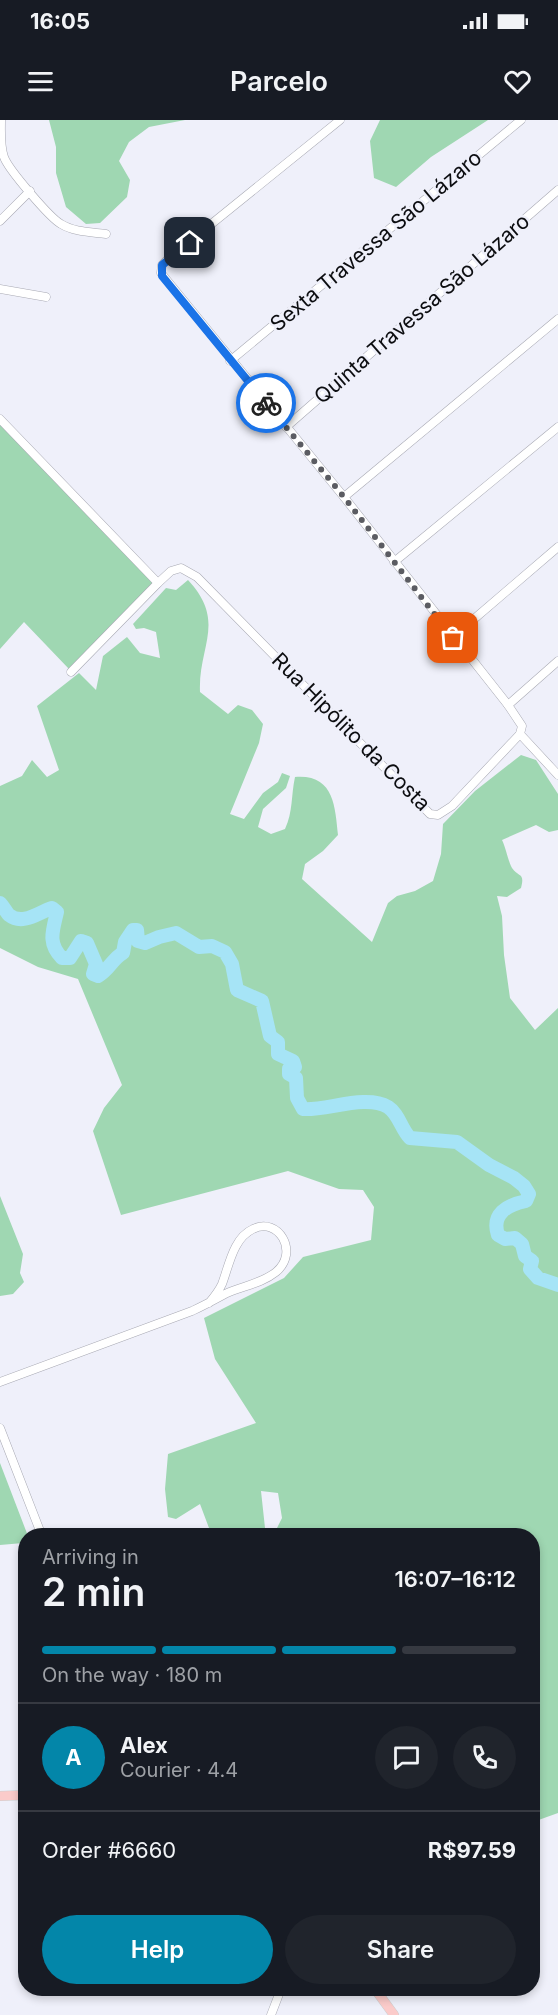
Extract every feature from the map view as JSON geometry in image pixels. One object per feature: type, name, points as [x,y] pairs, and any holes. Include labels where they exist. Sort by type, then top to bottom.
[{"type":"main road","points":[[0,1796],[18,1796]]},
{"type":"main road","points":[[380,1996],[394,2015]]},
{"type":"street","points":[[1,120],[3,156],[60,224],[78,230],[106,234]]},
{"type":"street","points":[[340,120],[168,259],[161,270],[164,279],[344,497],[508,705],[522,726],[520,734],[558,775]]},
{"type":"street","name":"Sexta Travessa São Lázaro","points":[[230,361],[521,120]]},
{"type":"street","name":"Quinta Travessa São Lázaro","points":[[286,427],[558,190]]},
{"type":"street","points":[[0,221],[30,191]]},
{"type":"street","points":[[0,289],[46,297]]},
{"type":"street","points":[[344,497],[558,320]]},
{"type":"street","points":[[0,419],[158,583],[71,672]]},
{"type":"street","points":[[394,562],[558,427]]},
{"type":"street","points":[[453,638],[558,547]]},
{"type":"street","name":"Rua Hipólito da Costa","points":[[158,583],[171,571],[181,568],[197,577],[430,814],[438,815],[452,806],[520,734]]},
{"type":"street","points":[[508,705],[558,661]]},
{"type":"street","points":[[0,1382],[209,1303],[263,1280],[276,1272],[286,1260],[288,1250],[281,1234],[266,1226],[252,1229],[240,1241],[228,1262],[222,1286],[209,1303]]},
{"type":"street","points":[[0,1428],[39,1528]]},
{"type":"street","points":[[271,2015],[278,1996]]},
{"type":"green space","points":[[49,120],[185,120],[149,127],[129,142],[119,161],[130,180],[127,197],[100,223],[86,224],[66,207],[56,173],[56,147]]},
{"type":"green space","points":[[380,120],[488,120],[431,157],[396,187],[374,178],[370,141]]},
{"type":"green space","points":[[0,424],[154,584],[69,669],[24,622],[0,649]]},
{"type":"green space","points":[[188,580],[200,595],[206,609],[208,635],[200,692],[228,714],[238,705],[252,710],[263,724],[259,743],[230,814],[244,819],[263,793],[278,782],[282,773],[290,776],[286,788],[263,809],[258,827],[271,834],[285,829],[288,823],[295,777],[308,777],[325,786],[336,813],[338,835],[323,851],[305,864],[302,879],[372,942],[388,903],[397,896],[415,891],[433,881],[441,854],[443,824],[475,791],[521,755],[536,760],[558,794],[558,830],[549,832],[536,825],[502,840],[511,865],[522,877],[522,883],[521,888],[507,897],[497,896],[502,916],[510,998],[535,1030],[558,1008],[558,1813],[540,1819],[540,1528],[277,1528],[282,1518],[278,1493],[261,1491],[265,1528],[209,1528],[200,1504],[176,1519],[168,1517],[165,1489],[168,1454],[256,1423],[215,1359],[204,1318],[284,1278],[303,1257],[371,1240],[374,1207],[363,1190],[339,1189],[288,1171],[121,1215],[93,1131],[104,1108],[122,1085],[78,979],[38,967],[0,948],[0,786],[22,776],[32,760],[47,777],[59,770],[37,706],[79,673],[96,690],[103,656],[127,637],[140,653],[160,658],[156,632],[144,628],[136,629],[133,624],[166,588],[176,590]]},
{"type":"green space","points":[[0,1196],[23,1254],[20,1273],[24,1282],[13,1294],[0,1296]]},
{"type":"green space","points":[[0,1463],[25,1528],[18,1528],[18,1543],[0,1545]]},
{"type":"waterway","points":[[0,903],[9,915],[20,919],[52,908],[57,912],[52,936],[57,952],[62,958],[70,958],[81,941],[87,943],[96,964],[93,974],[98,976],[123,953],[125,942],[133,930],[137,930],[138,941],[145,943],[176,933],[199,947],[212,946],[225,952],[232,964],[237,990],[262,1001],[270,1036],[278,1042],[278,1054],[293,1061],[295,1067],[289,1069],[289,1074],[296,1078],[297,1098],[303,1109],[358,1102],[379,1103],[392,1110],[410,1138],[457,1142],[489,1165],[514,1178],[524,1186],[529,1194],[526,1201],[502,1212],[497,1221],[498,1235],[505,1239],[515,1238],[522,1244],[525,1256],[532,1261],[530,1269],[538,1278],[558,1285]]},
{"type":"waterway","points":[[0,913],[6,910]]},
{"type":"way so far","points":[[266,403],[344,497],[453,638]]},
{"type":"route","points":[[190,243],[162,265],[162,276],[266,403]]}]
